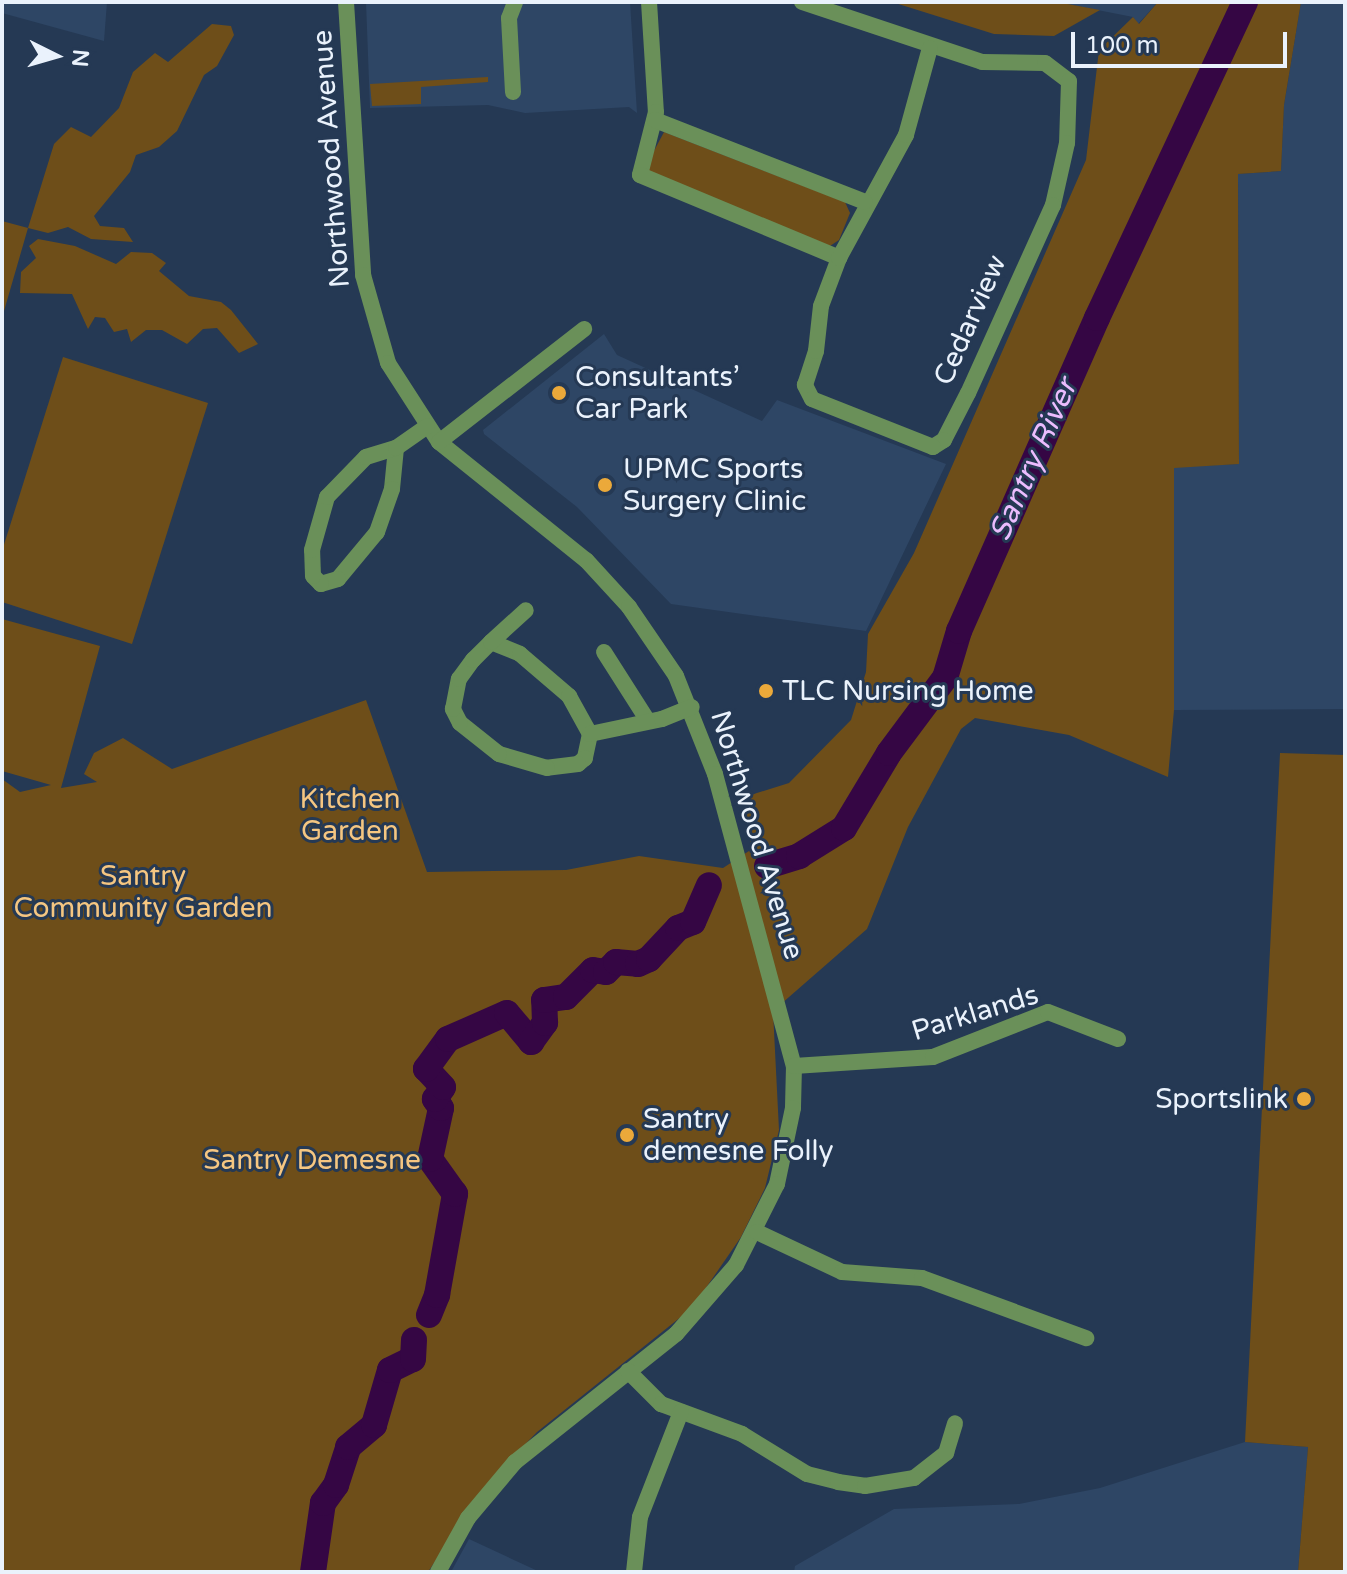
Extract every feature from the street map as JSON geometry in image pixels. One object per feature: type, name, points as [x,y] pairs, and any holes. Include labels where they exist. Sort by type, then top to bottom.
[{"type":"street","name":"Northwood Avenue","points":[[346,2],[363,275],[388,363],[439,442],[586,560],[659,648],[692,707],[715,774],[744,895],[779,999],[794,1066],[787,1137],[777,1184],[757,1232],[713,1296],[628,1371],[539,1439],[491,1487],[438,1572]]},
{"type":"street","points":[[513,92],[509,18],[515,2]]},
{"type":"street","points":[[649,2],[655,120],[640,162],[643,179],[839,258]]},
{"type":"street","name":"Cedarview","points":[[802,2],[930,48],[982,62],[1045,63],[1069,81],[1072,103],[1053,205],[968,393],[939,445],[919,444],[807,396],[805,385],[816,351],[819,316],[839,258],[865,202],[906,135],[930,48]]},
{"type":"street","points":[[655,120],[865,202]]},
{"type":"street","points":[[439,442],[584,329]]},
{"type":"street","points":[[396,448],[392,489],[377,532],[338,579],[321,584],[313,576],[312,550],[327,497],[366,457],[396,448],[427,426]]},
{"type":"street","points":[[491,642],[549,676],[569,696],[590,734],[585,758],[578,764],[547,768],[499,754],[460,723],[453,709],[459,679],[491,642],[526,610]]},
{"type":"street","points":[[604,652],[646,718]]},
{"type":"street","points":[[590,734],[646,718],[662,719],[692,707]]},
{"type":"street","name":"Parklands","points":[[794,1066],[933,1057],[1048,1012],[1118,1039]]},
{"type":"street","points":[[757,1232],[842,1272],[922,1278],[1086,1338]]},
{"type":"street","points":[[628,1371],[661,1404],[742,1434],[807,1474],[865,1486],[895,1483],[928,1470],[946,1453],[955,1423]]},
{"type":"street","points":[[634,1572],[640,1517],[681,1412]]},
{"type":"shaded area","points":[[2,2],[107,2],[104,41],[2,13]]},
{"type":"shaded area","points":[[366,2],[630,2],[637,113],[629,107],[525,113],[488,105],[370,108]]},
{"type":"shaded area","points":[[1057,2],[1158,2],[1138,24],[1133,17]]},
{"type":"shaded area","points":[[1301,2],[1345,2],[1345,709],[1174,710],[1174,467],[1239,464],[1238,174],[1281,171],[1284,105]]},
{"type":"shaded area","points":[[604,334],[617,355],[762,421],[777,400],[946,464],[866,631],[671,604],[577,507],[484,434],[483,430]]},
{"type":"shaded area","points":[[1245,1442],[1308,1447],[1298,1572],[794,1572],[795,1566],[894,1509],[1019,1504],[1100,1488]]},
{"type":"shaded area","points":[[469,1539],[540,1572],[451,1572]]},
{"type":"green space","points":[[892,2],[1057,2],[1100,10],[1054,36],[994,34]]},
{"type":"green space","name":"Santry Demesne","points":[[1158,2],[1301,2],[1284,105],[1281,171],[1238,174],[1239,464],[1174,468],[1174,710],[1168,777],[1069,735],[975,718],[961,729],[908,827],[867,929],[773,1011],[779,1130],[765,1188],[741,1237],[692,1308],[537,1432],[485,1486],[428,1572],[2,1572],[2,779],[20,792],[51,785],[2,771],[2,619],[100,646],[61,788],[97,782],[84,774],[94,753],[123,738],[172,769],[366,700],[427,872],[566,870],[639,856],[723,868],[752,849],[741,798],[789,783],[851,720],[866,672],[868,634],[914,553],[1086,160],[1099,50],[1133,17],[1139,24]]},
{"type":"green space","points":[[212,24],[231,26],[234,35],[217,66],[204,75],[177,131],[159,147],[136,155],[130,172],[94,216],[100,226],[124,228],[133,242],[91,239],[68,227],[48,233],[28,228],[54,144],[71,127],[91,137],[119,108],[133,72],[155,53],[168,62]]},
{"type":"green space","points":[[488,77],[488,82],[421,87],[421,104],[372,106],[370,84]]},
{"type":"green space","points":[[664,132],[845,202],[850,213],[839,240],[830,246],[650,174],[647,164]]},
{"type":"green space","points":[[2,221],[28,228],[2,318]]},
{"type":"green space","points":[[38,239],[75,246],[116,264],[131,252],[152,253],[166,263],[159,271],[189,296],[221,302],[258,344],[239,353],[217,328],[203,329],[187,344],[162,330],[146,330],[131,342],[127,329],[114,332],[105,318],[95,317],[88,329],[72,294],[20,293],[21,272],[36,258],[29,246]]},
{"type":"green space","points":[[63,357],[208,403],[132,644],[2,602],[2,551]]},
{"type":"green space","name":"Sportslink","points":[[1280,753],[1345,755],[1345,1572],[1298,1572],[1308,1447],[1245,1442]]},
{"type":"waterway","name":"Santry River","points":[[767,866],[799,856],[844,828],[889,753],[945,678],[959,631],[1097,318],[1245,2]]},
{"type":"waterway","name":"Santry River","points":[[429,1315],[437,1295],[455,1194],[430,1159],[441,1108],[435,1099],[443,1087],[426,1069],[448,1039],[507,1013],[531,1042],[545,1023],[544,1000],[566,997],[593,970],[606,972],[616,962],[638,964],[649,959],[678,928],[693,922],[709,885]]},
{"type":"waterway","name":"Santry River","points":[[313,1572],[323,1503],[336,1485],[348,1447],[374,1425],[390,1370],[413,1359],[414,1340]]},
{"type":"place","name":"Consultants’ Car Park","points":[[559,393]]},
{"type":"place","name":"UPMC Sports Surgery Clinic","points":[[605,485]]},
{"type":"place","name":"TLC Nursing Home","points":[[766,691]]},
{"type":"place","name":"Sportslink","points":[[1304,1099]]},
{"type":"place","name":"Santry demesne Folly","points":[[627,1135]]},
{"type":"park label","name":"Kitchen Garden","points":[[350,815]]},
{"type":"park label","name":"Santry Community Garden","points":[[143,892]]}]
